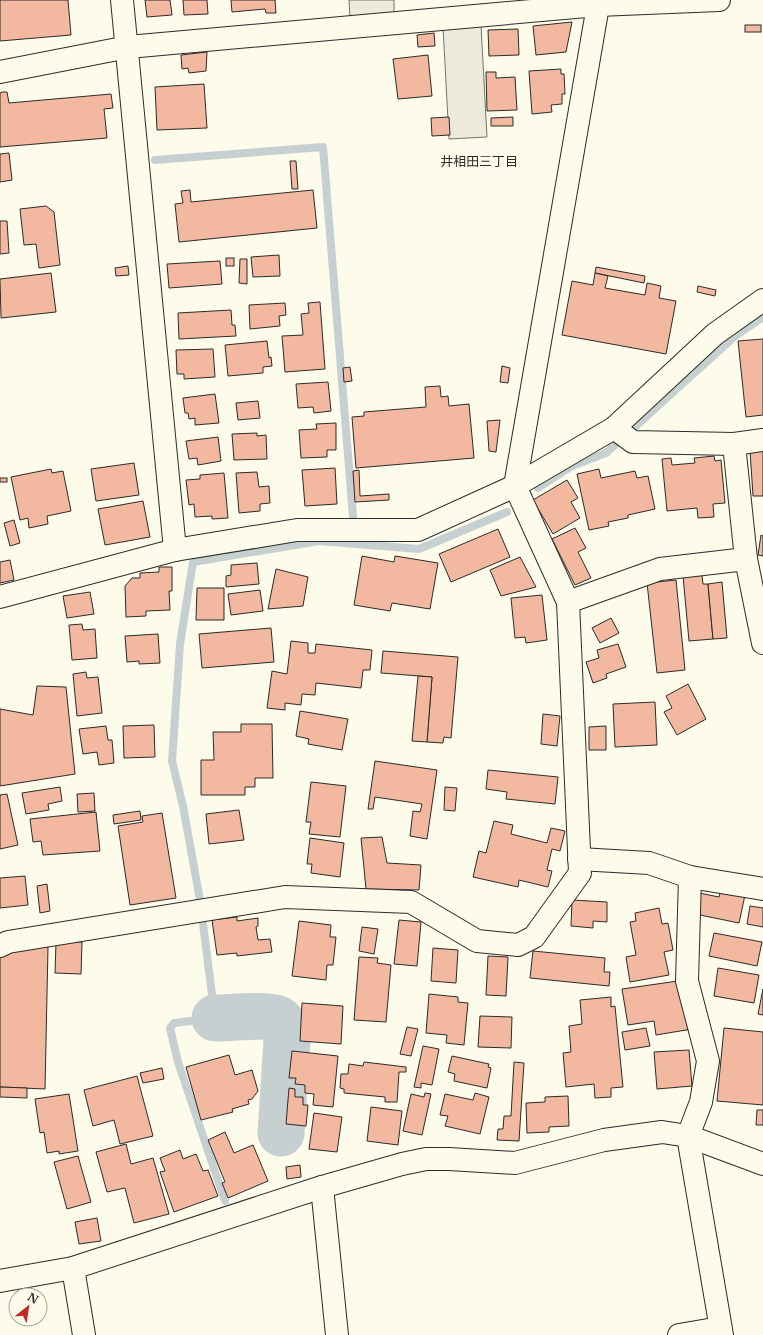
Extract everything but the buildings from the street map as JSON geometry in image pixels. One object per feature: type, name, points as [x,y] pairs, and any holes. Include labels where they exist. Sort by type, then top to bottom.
[{"type":"street","points":[[122,0],[128,47],[175,550]]},
{"type":"street","points":[[0,72],[128,47],[598,3],[720,0]]},
{"type":"street","points":[[0,946],[8,942],[285,897],[411,902],[477,941],[518,945],[534,937],[580,873],[568,602],[514,486],[598,3]]},
{"type":"street","points":[[0,597],[175,550],[297,530],[418,530],[514,486],[614,428],[715,334],[763,300]]},
{"type":"street","points":[[614,428],[633,442],[734,444],[763,440]]},
{"type":"street","points":[[734,444],[746,559],[763,643]]},
{"type":"street","points":[[568,602],[660,569],[746,559]]},
{"type":"street","points":[[579,859],[649,863],[690,878],[763,889]]},
{"type":"street","points":[[679,1335],[721,1331],[688,1136],[701,1102],[708,1061],[687,981],[690,878]]},
{"type":"street","points":[[0,1281],[73,1268],[322,1187],[402,1164],[426,1160],[449,1159],[515,1163],[604,1140],[662,1132],[688,1136],[763,1164]]},
{"type":"street","points":[[322,1187],[337,1335]]},
{"type":"street","points":[[73,1268],[84,1335]]},
{"type":"shaded area","points":[[349,0],[394,0],[394,16],[350,18]]},
{"type":"shaded area","points":[[481,25],[487,137],[449,139],[443,27]]},
{"type":"waterway","points":[[155,160],[323,147],[354,529]]},
{"type":"waterway","points":[[538,488],[572,466],[606,453],[734,337],[763,317]]},
{"type":"waterway","points":[[225,1201],[178,1062],[170,1028],[174,1023],[215,1018],[200,900],[183,806],[172,761],[180,644],[193,562],[319,541],[419,549],[507,512]]},
{"type":"waterway","points":[[215,1018],[266,1017],[278,1019],[282,1023],[285,1029],[287,1041],[281,1133]]},
{"type":"district","name":"井相田三丁目","points":[[479,161]]}]
